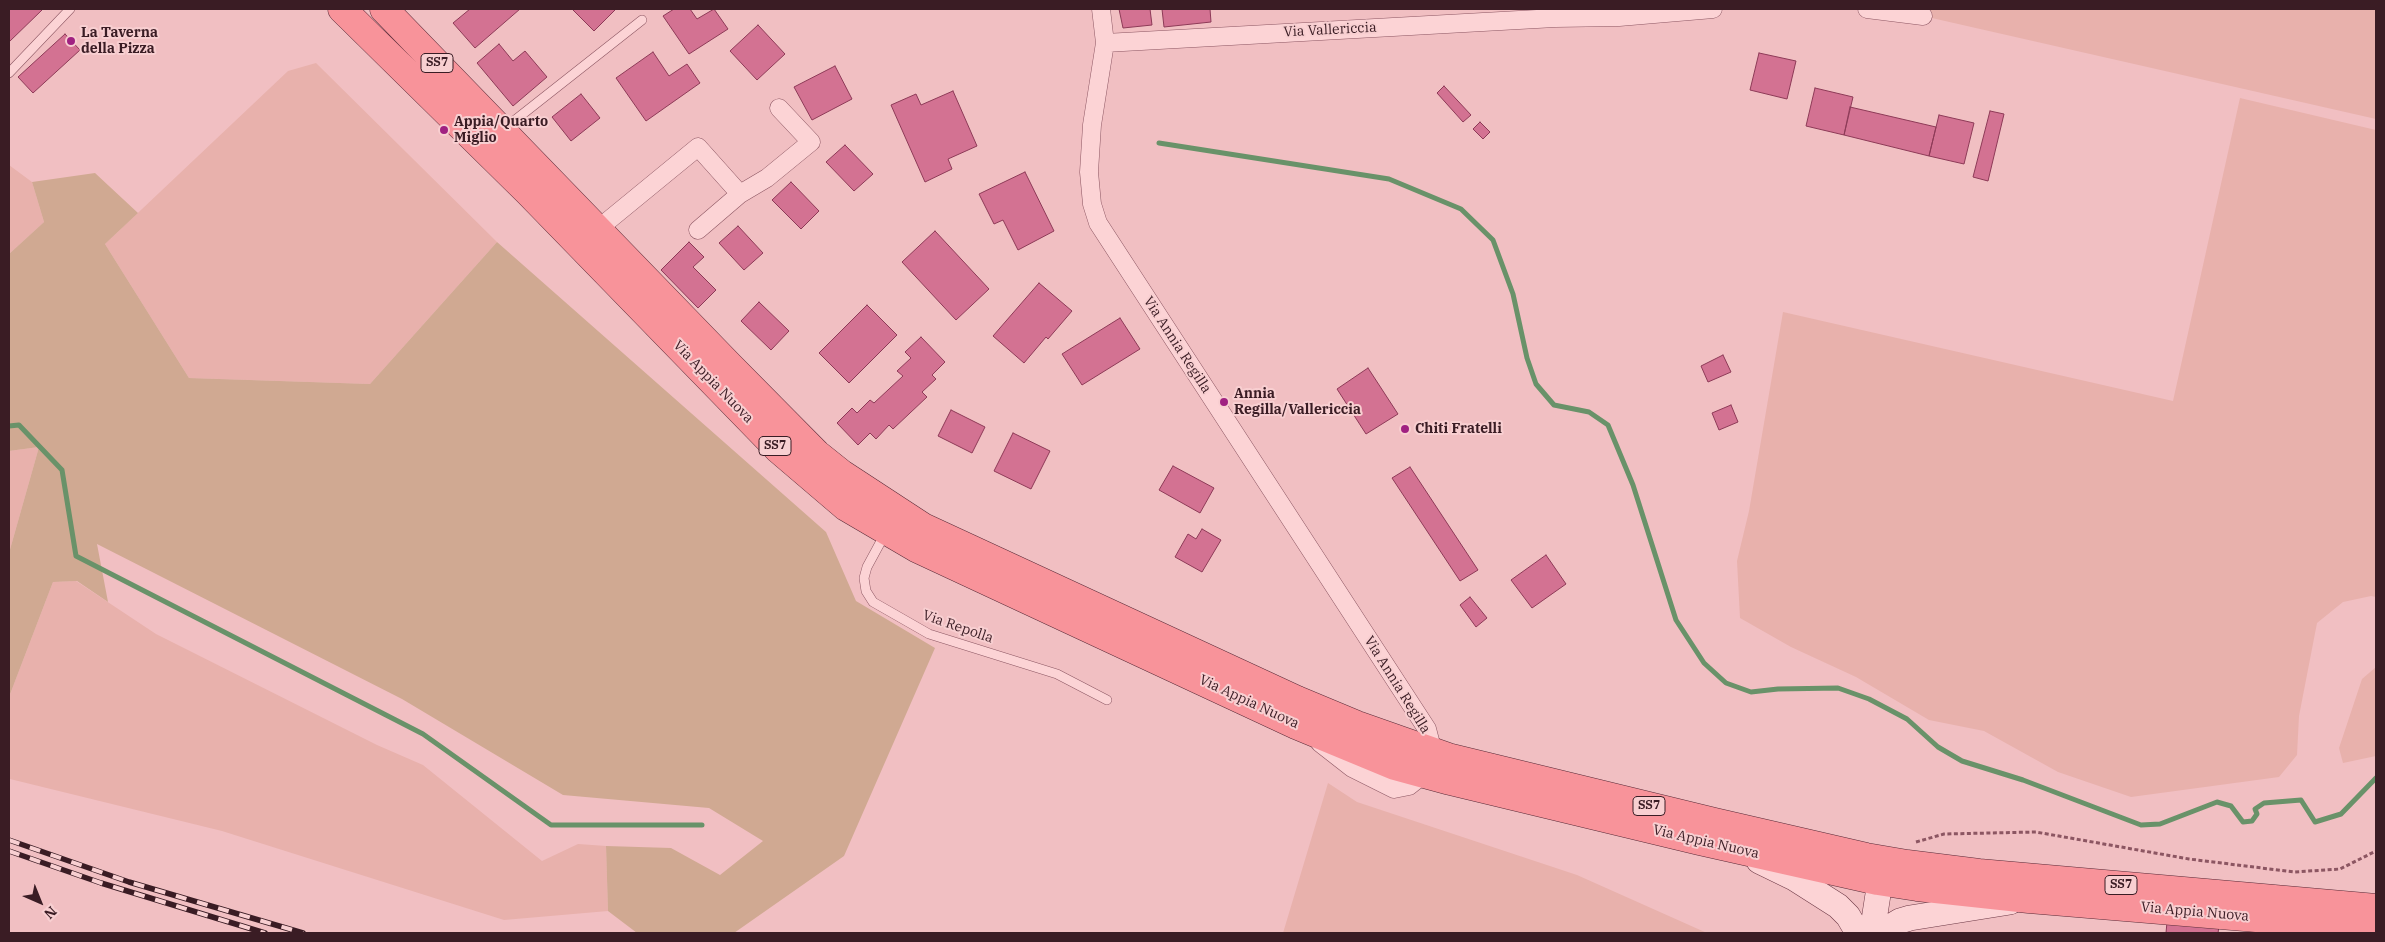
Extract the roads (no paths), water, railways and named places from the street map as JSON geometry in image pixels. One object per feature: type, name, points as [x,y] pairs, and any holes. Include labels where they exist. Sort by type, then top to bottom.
[{"type":"main road","name":"Via Appia Nuova","points":[[384,9],[817,454],[898,512],[923,527],[1297,700],[1357,725],[1429,763],[1699,841],[1917,888],[2376,928]]},
{"type":"main road","name":"Via Appia Nuova","points":[[352,14],[778,449],[826,491],[886,532],[1296,725],[1387,763],[1429,763],[1705,820],[1866,857],[1907,864],[2376,908]]},
{"type":"main road","points":[[1699,841],[1751,858],[1816,890],[1848,916],[1858,933]]},
{"type":"main road","points":[[1866,857],[1874,868],[1878,881],[1879,903],[1872,933]]},
{"type":"main road","points":[[1880,933],[1910,918],[2029,899]]},
{"type":"street","name":"Via Annia Regilla","points":[[1101,9],[1106,43],[1093,116],[1090,155],[1092,204],[1098,222],[1427,729],[1429,763]]},
{"type":"street","name":"Via Vallericcia","points":[[1106,43],[1556,13],[1619,17],[1713,9]]},
{"type":"street","points":[[1867,9],[1923,16]]},
{"type":"street","points":[[698,230],[740,194],[767,178],[811,142],[779,108]]},
{"type":"street","points":[[598,229],[698,147],[740,194]]},
{"type":"lane","points":[[9,73],[70,9]]},
{"type":"lane","points":[[502,130],[642,20]]},
{"type":"lane","name":"Via Repolla","points":[[886,532],[867,567],[864,578],[866,591],[872,602],[929,634],[1057,674],[1107,700]]},
{"type":"waterway","points":[[1159,143],[1389,179],[1461,209],[1493,240],[1513,294],[1527,358],[1536,384],[1554,405],[1589,412],[1608,425],[1633,485],[1676,620],[1704,663],[1726,683],[1751,692],[1778,689],[1838,688],[1869,699],[1907,719],[1938,747],[1962,761],[2023,780],[2141,825],[2160,824],[2217,802],[2231,806],[2243,822],[2252,821],[2257,814],[2255,809],[2264,803],[2301,800],[2315,822],[2341,814],[2376,778]]},
{"type":"waterway","points":[[9,426],[19,425],[62,470],[76,556],[423,734],[551,825],[702,825]]},
{"type":"railway","points":[[9,840],[129,882],[303,933]]},
{"type":"railway","points":[[9,851],[101,883],[265,933]]},
{"type":"place","name":"La Taverna della Pizza","points":[[71,41]]},
{"type":"place","name":"Appia/Quarto Miglio","points":[[444,130]]},
{"type":"place","name":"Annia Regilla/Vallericcia","points":[[1224,402]]},
{"type":"place","name":"Chiti Fratelli","points":[[1405,429]]}]
